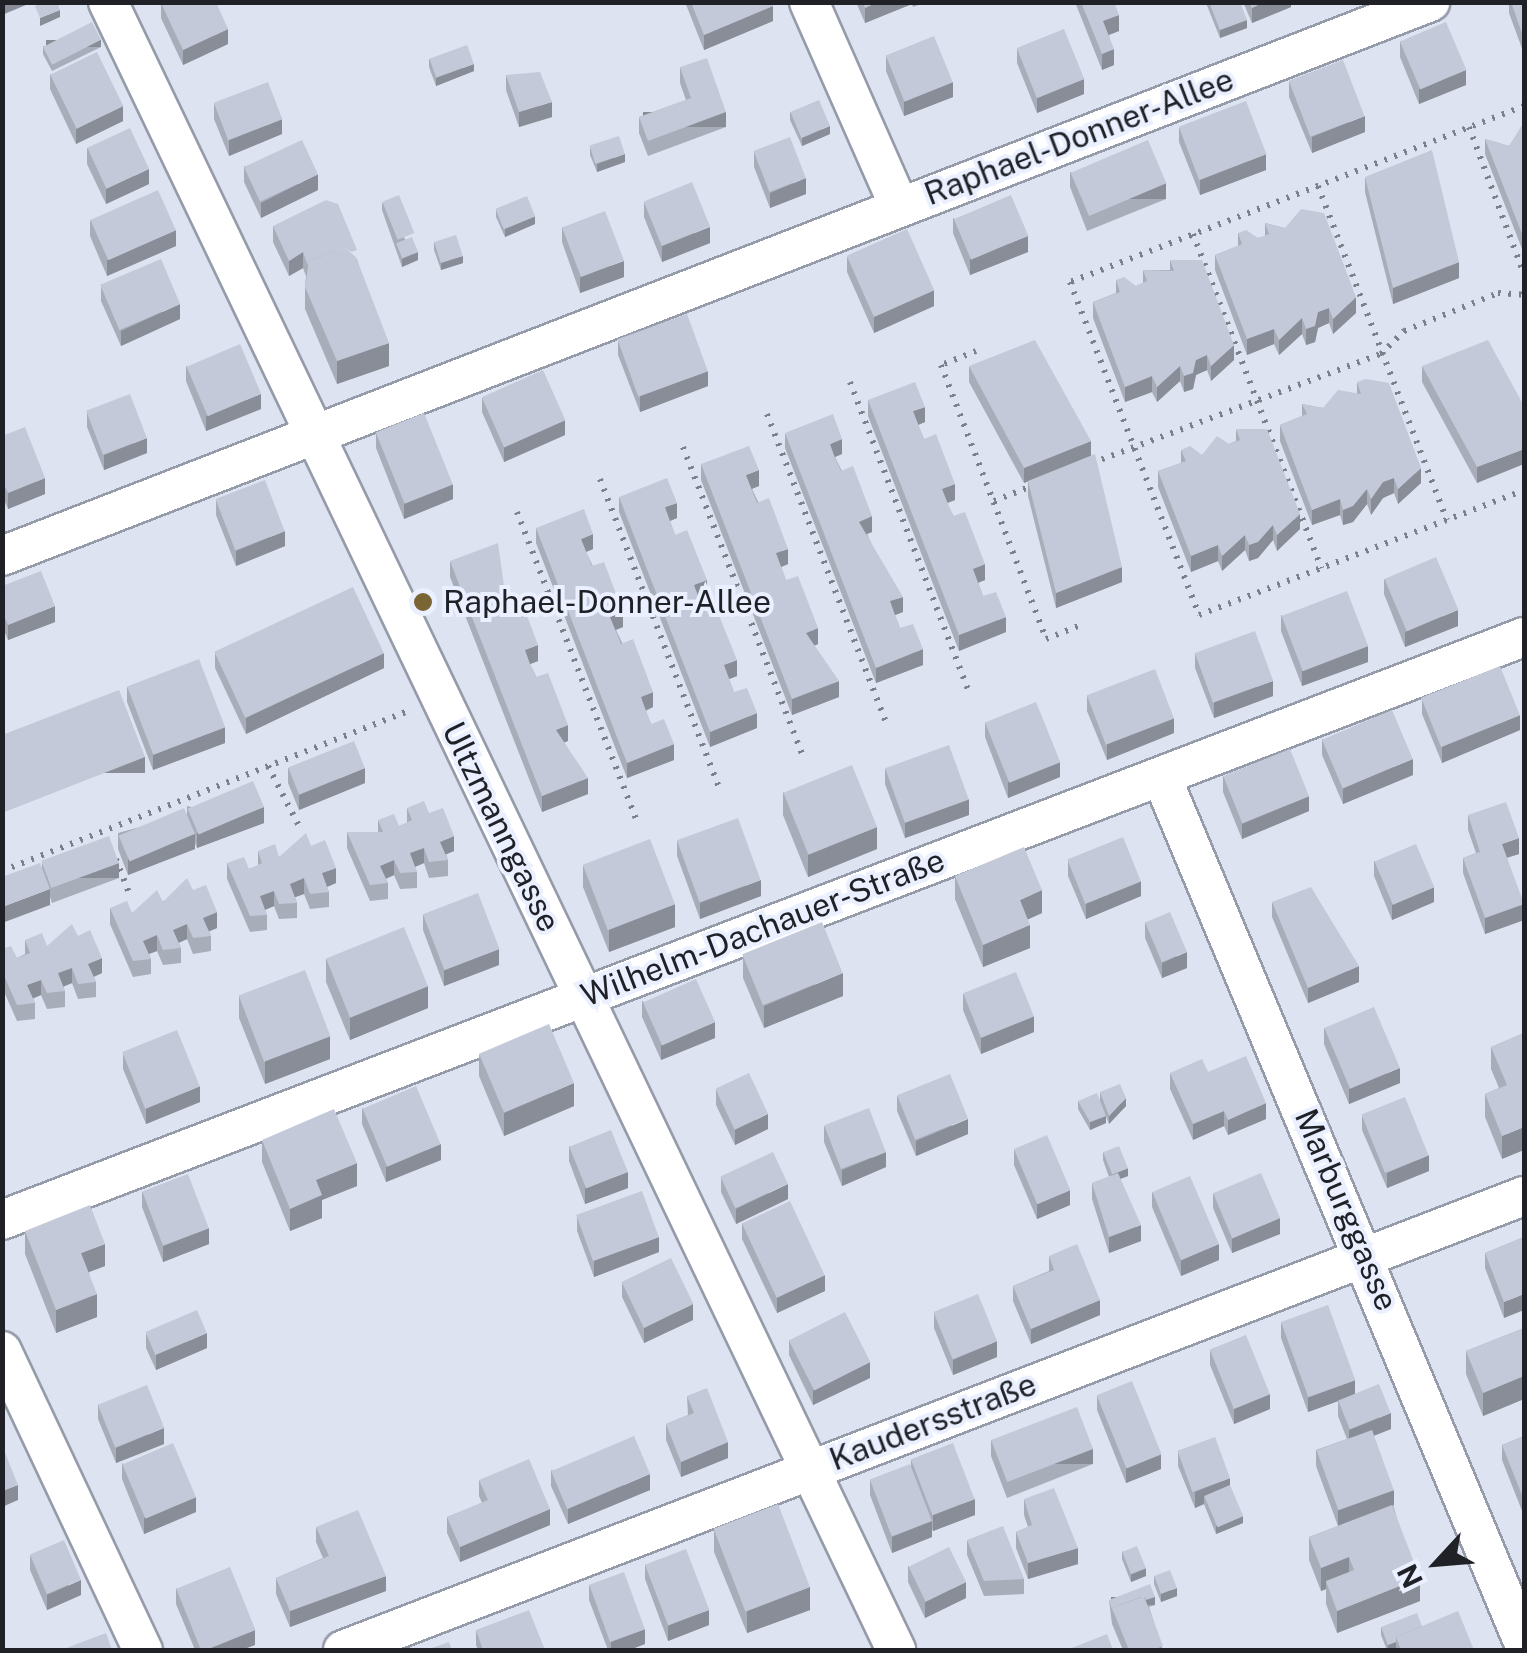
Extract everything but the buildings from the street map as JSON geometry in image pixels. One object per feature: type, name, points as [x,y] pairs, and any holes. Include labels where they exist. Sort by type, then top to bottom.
[{"type":"street","name":"Ultzmanngasse","points":[[108,2],[896,1650]]},
{"type":"street","points":[[809,2],[899,206]]},
{"type":"street","name":"Raphael-Donner-Allee","points":[[2,556],[1430,2]]},
{"type":"street","name":"Wilhelm-Dachauer-Straße","points":[[2,1220],[1524,637]]},
{"type":"street","name":"Marburggasse","points":[[1162,778],[1367,1258],[1524,1644]]},
{"type":"street","name":"Kaudersstraße","points":[[343,1650],[1524,1196]]},
{"type":"street","points":[[2,1351],[143,1650]]},
{"type":"path","points":[[1524,106],[1070,282],[1200,615],[1524,490]]},
{"type":"path","points":[[1469,128],[1524,274]]},
{"type":"path","points":[[1318,186],[1446,520]]},
{"type":"path","points":[[1193,234],[1321,568]]},
{"type":"path","points":[[1081,467],[1381,354],[1404,330],[1498,294],[1524,295]]},
{"type":"path","points":[[976,351],[942,365],[1046,638],[1083,624]]},
{"type":"path","points":[[850,382],[968,690]]},
{"type":"path","points":[[768,414],[886,722]]},
{"type":"path","points":[[683,447],[802,754]]},
{"type":"path","points":[[600,480],[719,787]]},
{"type":"path","points":[[994,500],[1046,480]]},
{"type":"path","points":[[517,512],[636,819]]},
{"type":"path","points":[[2,871],[439,698]]},
{"type":"path","points":[[268,766],[300,828]]},
{"type":"path","points":[[106,830],[129,893]]},
{"type":"place","name":"Raphael-Donner-Allee","points":[[423,602]]}]
